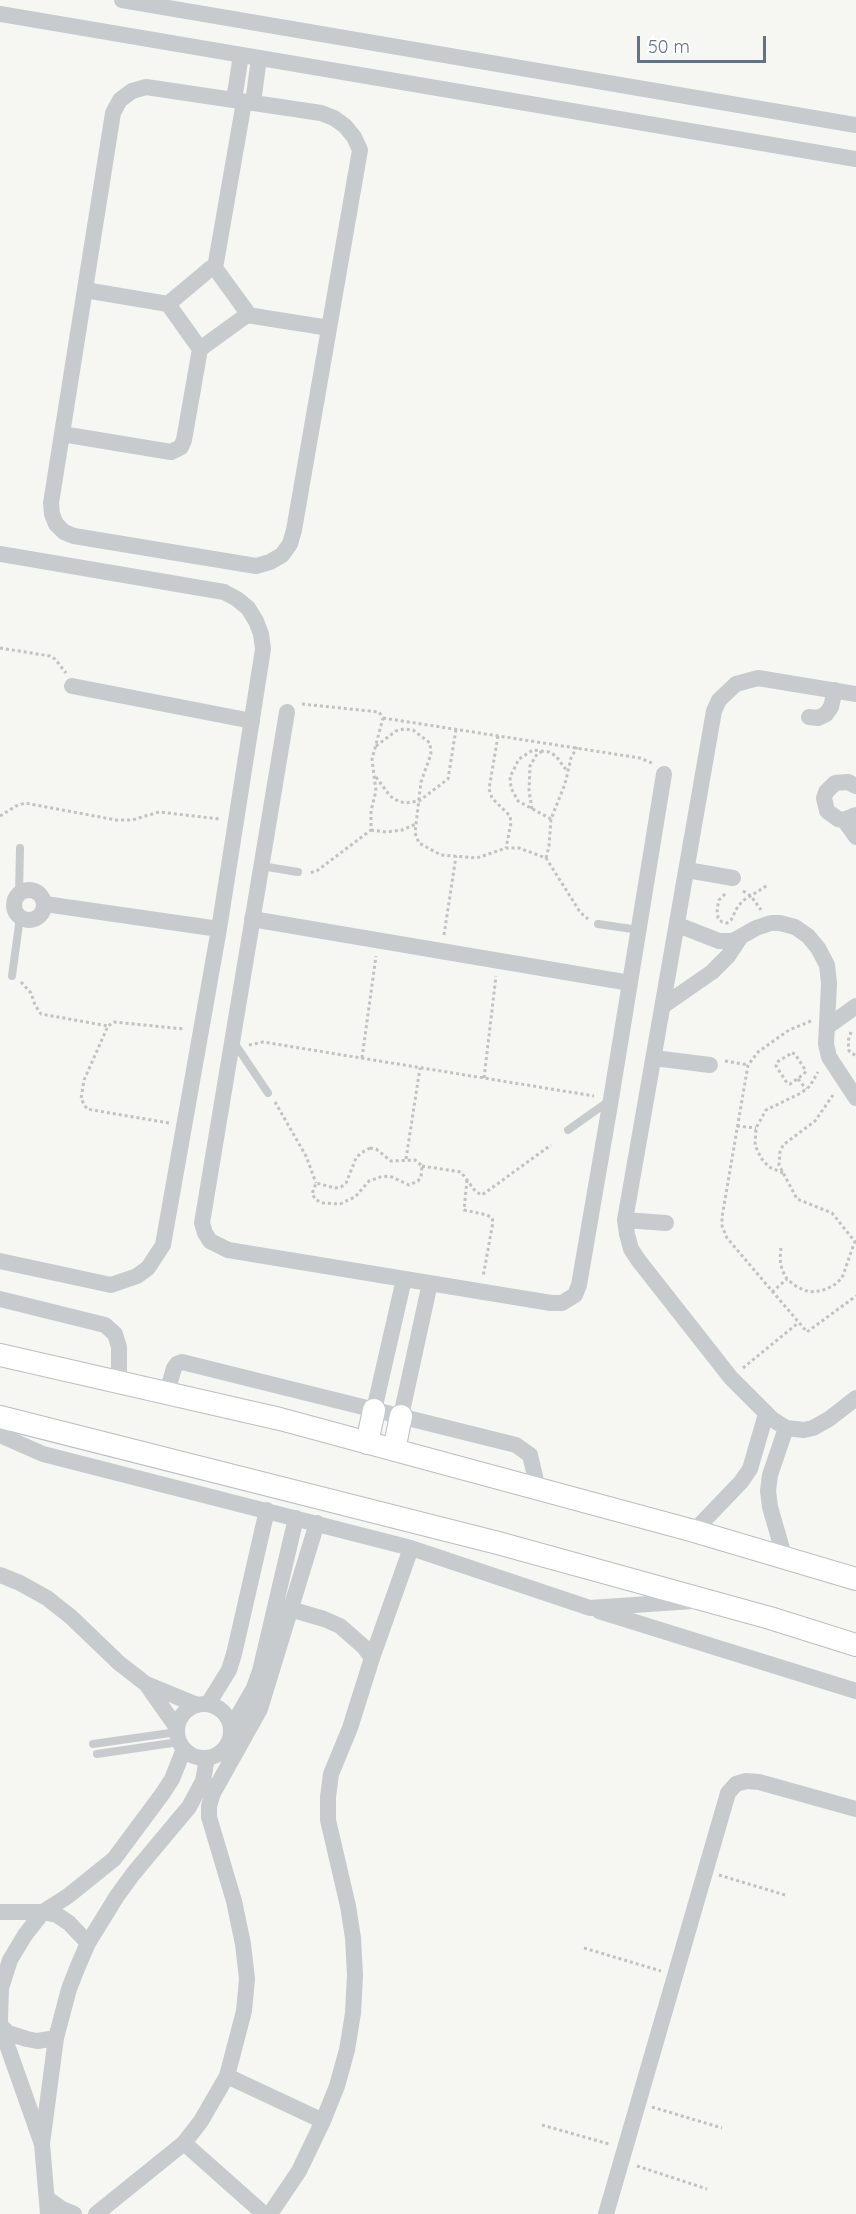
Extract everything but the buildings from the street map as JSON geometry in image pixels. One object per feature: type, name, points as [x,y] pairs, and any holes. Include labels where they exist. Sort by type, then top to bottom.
[{"type":"street","points":[[122,0],[856,125]]},
{"type":"street","points":[[0,14],[856,159]]},
{"type":"street","points":[[241,55],[243,102]]},
{"type":"street","points":[[247,315],[215,268],[243,102],[259,58]]},
{"type":"street","points":[[146,87],[243,102],[321,113],[334,118],[354,137],[360,150],[290,543],[282,555],[256,566],[74,536],[64,532],[56,524],[51,503],[113,113],[120,100],[132,91],[146,87]]},
{"type":"street","points":[[168,304],[211,268],[215,268]]},
{"type":"street","points":[[85,290],[168,304],[200,349]]},
{"type":"street","points":[[62,434],[171,452],[177,450],[184,440],[200,349],[247,315],[329,328]]},
{"type":"street","points":[[0,554],[224,592],[248,608],[256,621],[263,649],[219,929],[163,1245],[157,1257],[137,1276],[111,1285],[0,1261]]},
{"type":"street","points":[[856,694],[758,678],[736,684],[719,700],[714,711],[625,1220],[632,1249],[639,1261],[731,1378],[766,1414],[786,1428],[804,1430],[829,1419],[856,1398]]},
{"type":"street","points":[[72,686],[252,721]]},
{"type":"street","points":[[809,717],[818,718],[826,714],[831,707],[835,690]]},
{"type":"street","points":[[287,712],[252,919],[236,1045],[202,1223],[204,1233],[210,1241],[228,1250],[404,1279],[551,1303],[562,1303],[575,1295],[579,1285],[611,1099],[664,774]]},
{"type":"street","points":[[856,786],[848,782],[835,783],[826,792],[824,805],[832,816],[850,817],[856,837]]},
{"type":"street","points":[[687,870],[733,878]]},
{"type":"street","points":[[25,890],[38,892],[45,904],[44,911],[34,920],[20,917],[14,906],[19,893],[25,890]]},
{"type":"street","points":[[45,904],[219,929]]},
{"type":"street","points":[[252,919],[630,983]]},
{"type":"street","points":[[678,925],[719,941],[733,941],[756,928],[771,923],[795,927],[808,936],[827,965],[829,983],[821,1024],[829,1057],[856,1098]]},
{"type":"street","points":[[663,1005],[712,972],[741,938]]},
{"type":"street","points":[[821,1024],[856,1006]]},
{"type":"street","points":[[654,1058],[710,1065]]},
{"type":"street","points":[[625,1220],[666,1223]]},
{"type":"street","points":[[367,1443],[404,1279]]},
{"type":"street","points":[[394,1450],[430,1283]]},
{"type":"street","points":[[0,1299],[105,1325],[115,1334],[119,1347],[119,1381]]},
{"type":"street","points":[[0,1355],[280,1419],[694,1531],[856,1579]]},
{"type":"street","points":[[167,1392],[174,1368],[182,1362],[516,1445],[530,1455],[538,1489]]},
{"type":"street","points":[[694,1531],[741,1482],[750,1469],[766,1414]]},
{"type":"street","points":[[0,1417],[498,1543],[705,1600],[856,1645]]},
{"type":"street","points":[[785,1559],[770,1507],[768,1491],[770,1475],[786,1428]]},
{"type":"street","points":[[0,1434],[44,1454],[411,1548],[590,1608],[856,1691]]},
{"type":"street","points":[[42,2144],[0,2024],[1,1988],[10,1960],[25,1935],[43,1912],[68,1896],[114,1859],[163,1793],[175,1772],[179,1738],[186,1711],[203,1705],[229,1670],[267,1510]]},
{"type":"street","points":[[146,1684],[179,1738],[194,1756],[207,1758],[226,1748],[231,1728],[254,1688],[260,1671],[296,1518]]},
{"type":"street","points":[[96,2214],[184,2143],[201,2121],[227,2076],[244,2011],[247,1979],[238,1922],[209,1817],[209,1806],[213,1793],[260,1709],[317,1523]]},
{"type":"street","points":[[263,1534],[291,1541]]},
{"type":"street","points":[[270,2214],[298,2171],[323,2121],[337,2086],[347,2050],[353,2013],[355,1975],[353,1938],[328,1820],[328,1797],[331,1774],[350,1728],[411,1548]]},
{"type":"street","points":[[0,1575],[46,1598],[71,1617],[119,1663],[146,1684],[221,1710],[231,1728]]},
{"type":"street","points":[[590,1608],[705,1600]]},
{"type":"street","points":[[290,1609],[340,1626],[364,1647],[372,1658]]},
{"type":"street","points":[[74,2214],[48,2206],[42,2144],[56,2037],[69,1989],[88,1943],[132,1874],[189,1807],[202,1781],[207,1758]]},
{"type":"street","points":[[606,2214],[728,1793],[735,1784],[746,1781],[759,1782],[856,1809]]},
{"type":"street","points":[[0,1912],[43,1912],[57,1915],[69,1923],[88,1943]]},
{"type":"street","points":[[0,2024],[8,2032],[27,2040],[37,2041],[56,2037]]},
{"type":"street","points":[[227,2076],[323,2121]]},
{"type":"street","points":[[184,2143],[264,2214]]},
{"type":"lane","points":[[19,893],[20,848]]},
{"type":"lane","points":[[261,866],[302,873]]},
{"type":"lane","points":[[12,976],[20,917]]},
{"type":"lane","points":[[595,922],[639,930]]},
{"type":"lane","points":[[236,1045],[268,1093]]},
{"type":"lane","points":[[568,1130],[611,1099]]},
{"type":"lane","points":[[93,1744],[179,1738]]},
{"type":"lane","points":[[97,1754],[179,1738]]},
{"type":"path","points":[[0,648],[50,656],[63,668],[72,686]]},
{"type":"path","points":[[287,712],[300,704],[379,712],[382,718],[372,759],[376,791],[371,811],[371,830]]},
{"type":"path","points":[[382,718],[640,758],[652,763],[664,774]]},
{"type":"path","points":[[376,746],[396,731],[404,729],[413,730],[430,743],[431,754],[423,774],[415,833],[419,843],[441,855],[477,858],[506,848],[519,848],[546,858],[580,912],[595,922]]},
{"type":"path","points":[[373,773],[390,795],[405,803],[419,801],[448,779],[456,729]]},
{"type":"path","points":[[498,735],[489,789],[492,798],[510,816],[511,823],[506,848]]},
{"type":"path","points":[[546,858],[551,819],[577,747]]},
{"type":"path","points":[[551,819],[515,798],[510,777],[519,759],[533,750],[544,751],[556,756],[567,771]]},
{"type":"path","points":[[532,809],[529,791],[530,766],[537,754],[544,751]]},
{"type":"path","points":[[0,816],[25,803],[116,820],[132,820],[159,812],[236,822]]},
{"type":"path","points":[[302,873],[318,870],[371,830],[387,832],[402,830],[416,824]]},
{"type":"path","points":[[442,951],[456,856]]},
{"type":"path","points":[[751,896],[743,891],[734,890],[726,894],[719,900],[718,918],[727,923],[738,906],[768,885]]},
{"type":"path","points":[[362,1059],[378,940]]},
{"type":"path","points":[[484,1078],[498,960]]},
{"type":"path","points":[[12,976],[27,988],[41,1014],[108,1026],[120,1022],[201,1031]]},
{"type":"path","points":[[821,1024],[806,1022],[789,1030],[758,1052],[748,1065],[722,1226],[727,1238],[804,1330],[809,1332],[856,1296]]},
{"type":"path","points":[[854,1024],[848,1041],[851,1054],[856,1056]]},
{"type":"path","points":[[108,1026],[84,1080],[81,1098],[83,1104],[93,1111],[184,1126]]},
{"type":"path","points":[[236,1045],[263,1041],[611,1099]]},
{"type":"path","points":[[792,1053],[795,1054],[806,1071],[798,1079],[788,1084],[776,1066],[777,1062],[792,1053]]},
{"type":"path","points":[[784,1174],[769,1167],[761,1158],[755,1145],[756,1128],[766,1110],[806,1089],[815,1079],[820,1064]]},
{"type":"path","points":[[406,1159],[420,1068]]},
{"type":"path","points":[[798,1079],[806,1089]]},
{"type":"path","points":[[781,1248],[782,1270],[787,1279],[797,1287],[809,1292],[822,1292],[833,1287],[842,1278],[855,1242],[832,1213],[797,1199],[778,1159],[783,1145],[815,1121],[823,1106],[832,1097],[833,1087]]},
{"type":"path","points":[[275,1101],[306,1156],[316,1183],[312,1194],[316,1200],[323,1203],[340,1204],[355,1197],[369,1181],[383,1176],[392,1177],[409,1185],[413,1184],[422,1177],[422,1166]]},
{"type":"path","points":[[737,1126],[756,1128]]},
{"type":"path","points":[[316,1183],[335,1188],[341,1187],[346,1183],[356,1158],[370,1148],[376,1149],[391,1161],[415,1160],[422,1166],[461,1172],[476,1192],[482,1195],[551,1145]]},
{"type":"path","points":[[467,1179],[464,1210],[487,1215],[492,1218],[493,1222],[480,1290]]},
{"type":"path","points":[[772,1292],[787,1279]]},
{"type":"path","points":[[731,1378],[798,1323]]},
{"type":"path","points":[[706,1871],[785,1895]]},
{"type":"path","points":[[584,1948],[674,1975]]},
{"type":"path","points":[[639,2103],[722,2128]]},
{"type":"path","points":[[542,2125],[707,2189]]}]
